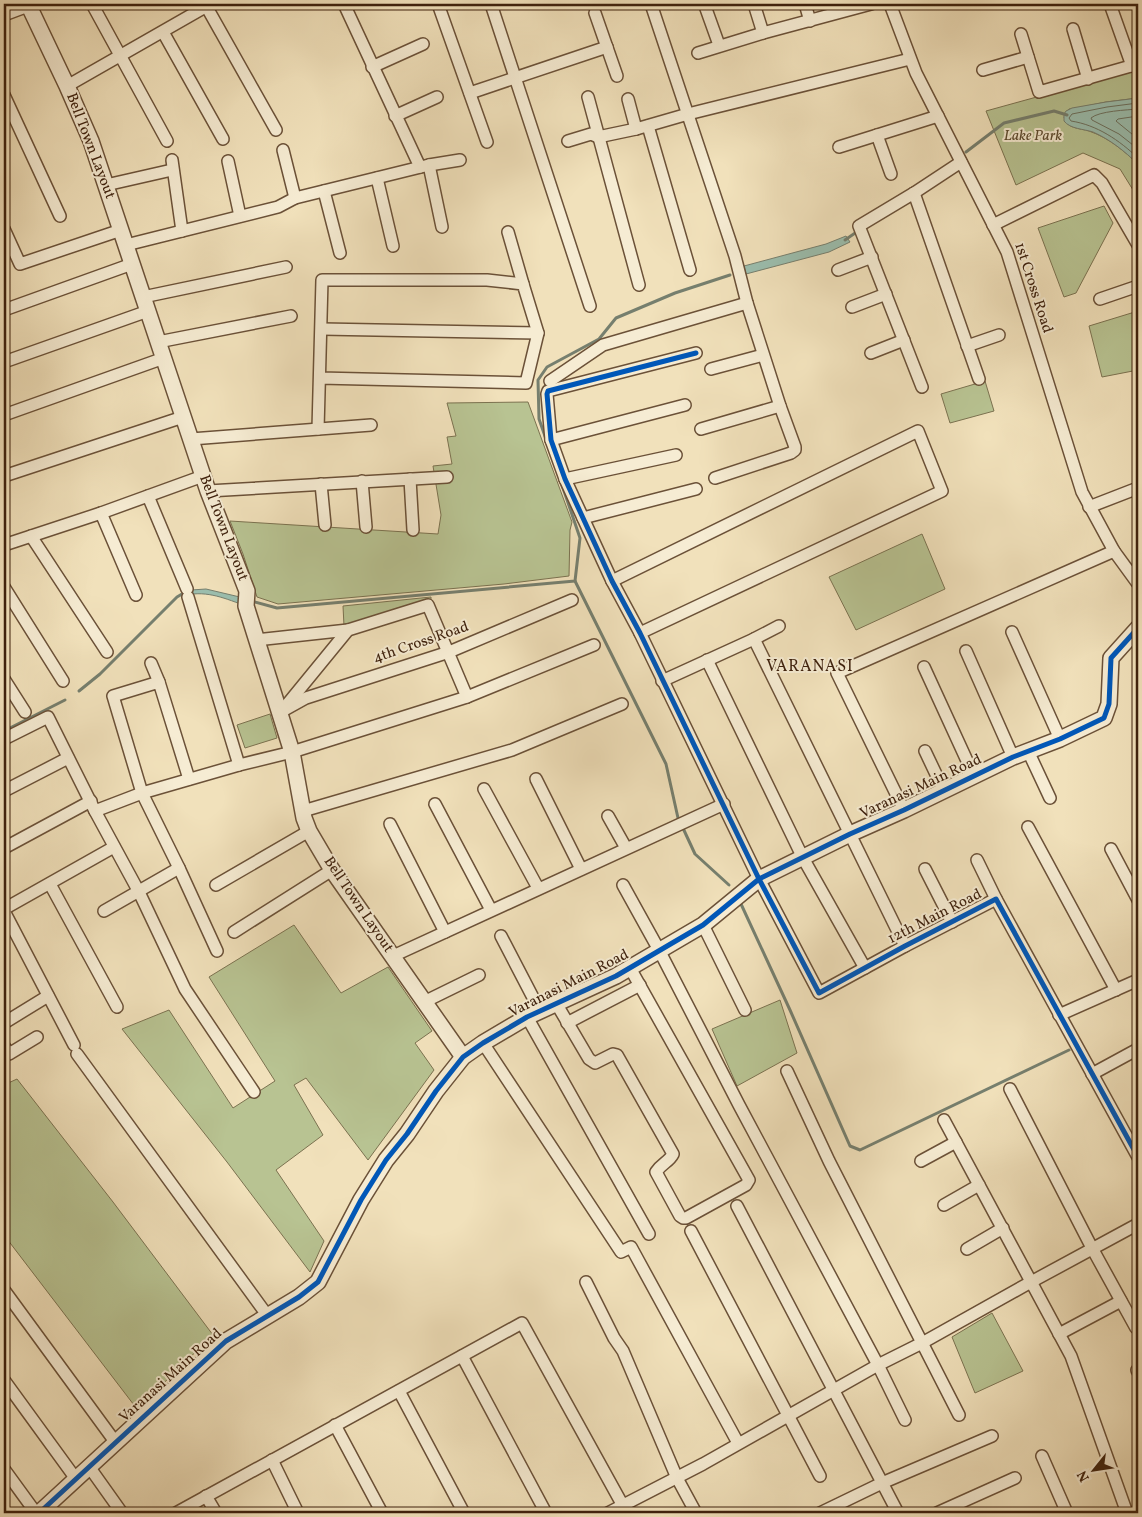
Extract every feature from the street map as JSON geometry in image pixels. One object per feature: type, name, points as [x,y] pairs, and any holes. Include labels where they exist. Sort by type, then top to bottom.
[{"type":"street","points":[[92,4],[166,141]]},
{"type":"street","points":[[344,4],[394,116],[424,166],[442,227]]},
{"type":"street","points":[[438,4],[487,142]]},
{"type":"street","points":[[491,4],[590,306]]},
{"type":"street","points":[[651,4],[736,256],[747,303],[763,355],[795,447],[795,450],[791,453],[715,478]]},
{"type":"street","points":[[754,4],[763,33]]},
{"type":"street","points":[[805,4],[810,21]]},
{"type":"street","points":[[698,53],[719,45],[872,4]]},
{"type":"street","name":"1st Cross Road","points":[[890,4],[916,73],[1007,252],[1082,492],[1114,551],[1138,584]]},
{"type":"street","points":[[4,15],[28,5]]},
{"type":"street","name":"Bell Town Layout","points":[[28,5],[91,141],[106,185],[183,417],[246,598],[256,640],[292,752],[303,811],[309,831],[332,870],[463,1057]]},
{"type":"street","points":[[67,86],[163,32],[206,5],[276,130]]},
{"type":"street","points":[[706,6],[719,45]]},
{"type":"street","points":[[1021,34],[1039,92],[1135,65],[1111,8]]},
{"type":"street","points":[[595,13],[617,76]]},
{"type":"street","points":[[1073,29],[1088,79]]},
{"type":"street","points":[[163,32],[223,139]]},
{"type":"street","points":[[372,67],[423,44]]},
{"type":"street","points":[[470,93],[607,47]]},
{"type":"street","points":[[983,70],[1028,57]]},
{"type":"street","points":[[568,141],[590,134],[598,137],[636,129],[688,114],[910,59]]},
{"type":"street","points":[[4,95],[60,216]]},
{"type":"street","points":[[394,116],[437,97]]},
{"type":"street","points":[[588,97],[639,285]]},
{"type":"street","points":[[628,99],[636,129]]},
{"type":"street","points":[[839,147],[938,116]]},
{"type":"street","points":[[648,126],[690,270]]},
{"type":"street","points":[[877,135],[891,174]]},
{"type":"street","points":[[283,150],[296,198]]},
{"type":"street","points":[[126,245],[278,207],[296,198],[424,166],[460,160]]},
{"type":"street","points":[[228,161],[240,216]]},
{"type":"street","points":[[922,387],[859,226],[961,162]]},
{"type":"street","points":[[106,185],[172,165],[182,230]]},
{"type":"street","points":[[993,225],[1094,175],[1102,183],[1138,246]]},
{"type":"street","points":[[377,178],[393,246]]},
{"type":"street","points":[[324,191],[340,253]]},
{"type":"street","points":[[914,193],[979,379]]},
{"type":"street","points":[[4,229],[20,264],[121,230]]},
{"type":"street","points":[[320,378],[526,383],[538,333],[508,232]]},
{"type":"street","points":[[838,270],[872,258]]},
{"type":"street","points":[[4,310],[132,264]]},
{"type":"street","points":[[4,362],[146,304],[286,267]]},
{"type":"street","points":[[318,429],[322,280],[487,280],[523,284]]},
{"type":"street","points":[[1100,299],[1138,286]]},
{"type":"street","points":[[852,307],[886,294]]},
{"type":"street","points":[[550,381],[603,345],[747,303]]},
{"type":"street","points":[[158,342],[291,316]]},
{"type":"street","points":[[322,329],[538,333]]},
{"type":"street","points":[[967,346],[999,335]]},
{"type":"street","points":[[871,353],[904,340]]},
{"type":"street","points":[[696,353],[548,391],[550,440],[565,479],[612,581],[640,633],[759,879]]},
{"type":"street","points":[[710,369],[763,355]]},
{"type":"street","points":[[4,415],[164,358]]},
{"type":"street","points":[[550,440],[685,405]]},
{"type":"street","points":[[700,428],[780,406]]},
{"type":"street","points":[[4,476],[183,417]]},
{"type":"street","points":[[191,439],[371,425]]},
{"type":"street","points":[[612,581],[918,431],[942,491],[640,633]]},
{"type":"street","points":[[565,479],[676,454]]},
{"type":"street","points":[[4,545],[101,513],[203,476]]},
{"type":"street","points":[[208,490],[447,477]]},
{"type":"street","points":[[410,479],[413,530]]},
{"type":"street","points":[[362,481],[366,526]]},
{"type":"street","points":[[321,484],[325,525]]},
{"type":"street","points":[[1090,507],[1138,488]]},
{"type":"street","points":[[583,518],[696,489]]},
{"type":"street","points":[[148,496],[187,593],[239,765]]},
{"type":"street","points":[[101,513],[136,594]]},
{"type":"street","points":[[31,536],[107,652]]},
{"type":"street","points":[[904,810],[837,673],[1114,551]]},
{"type":"street","points":[[4,588],[63,681]]},
{"type":"street","name":"4th Cross Road","points":[[279,714],[306,698],[449,652],[572,600]]},
{"type":"street","points":[[256,640],[348,630],[428,605],[468,697]]},
{"type":"street","points":[[662,681],[779,626]]},
{"type":"street","name":"Varanasi Main Road","points":[[40,1512],[226,1341],[299,1297],[318,1282],[361,1200],[386,1160],[463,1057],[483,1043],[534,1014],[602,983],[703,925],[759,879],[1013,757],[1060,739],[1104,718],[1109,704],[1111,658],[1138,628]]},
{"type":"street","points":[[279,714],[348,630]]},
{"type":"street","points":[[1012,632],[1060,739]]},
{"type":"street","points":[[754,639],[905,946]]},
{"type":"street","points":[[4,848],[93,806],[292,752],[468,697],[594,645]]},
{"type":"street","points":[[966,651],[1013,757]]},
{"type":"street","points":[[707,660],[803,858],[865,968]]},
{"type":"street","points":[[151,663],[159,682],[189,779]]},
{"type":"street","points":[[924,667],[974,776]]},
{"type":"street","points":[[4,679],[9,698],[24,712]]},
{"type":"street","points":[[159,682],[113,696],[142,793],[217,951]]},
{"type":"street","points":[[303,811],[512,750],[622,704]]},
{"type":"street","points":[[4,739],[48,717],[139,892],[185,989],[254,1092]]},
{"type":"street","points":[[925,751],[944,791]]},
{"type":"street","points":[[1028,751],[1050,798]]},
{"type":"street","points":[[4,792],[68,758]]},
{"type":"street","points":[[536,779],[581,869]]},
{"type":"street","points":[[484,789],[538,888]]},
{"type":"street","points":[[436,804],[491,910]]},
{"type":"street","points":[[393,956],[724,804]]},
{"type":"street","points":[[608,816],[626,848]]},
{"type":"street","points":[[390,824],[445,932]]},
{"type":"street","points":[[1028,827],[1116,990]]},
{"type":"street","points":[[216,885],[309,831]]},
{"type":"street","points":[[114,847],[4,910],[75,1050],[267,1316]]},
{"type":"street","points":[[1111,849],[1138,900]]},
{"type":"street","points":[[977,860],[996,899]]},
{"type":"street","points":[[104,911],[179,868]]},
{"type":"street","points":[[234,932],[332,870]]},
{"type":"street","points":[[925,870],[952,922]]},
{"type":"street","name":"12th Main Road","points":[[759,879],[820,993],[996,899],[1138,1157]]},
{"type":"street","points":[[50,884],[117,1007]]},
{"type":"street","points":[[623,885],[878,1365],[905,1420]]},
{"type":"street","points":[[703,925],[745,1010]]},
{"type":"street","points":[[501,936],[534,1014],[649,1234]]},
{"type":"street","points":[[556,1003],[589,1059],[595,1063],[613,1054],[617,1055],[673,1154],[671,1158],[660,1165],[656,1172],[680,1216],[686,1218],[746,1185],[748,1180],[630,968]]},
{"type":"street","points":[[424,1002],[480,975]]},
{"type":"street","points":[[1059,1015],[1138,980]]},
{"type":"street","points":[[568,1023],[640,986]]},
{"type":"street","points":[[4,1023],[48,996]]},
{"type":"street","points":[[4,1046],[9,1054],[37,1037]]},
{"type":"street","points":[[483,1043],[621,1252],[631,1247],[738,1443]]},
{"type":"street","points":[[1092,1074],[1138,1049]]},
{"type":"street","points":[[787,1071],[829,1161],[959,1415]]},
{"type":"street","points":[[1010,1089],[1092,1248],[1136,1328]]},
{"type":"street","points":[[944,1120],[1071,1356],[1127,1513]]},
{"type":"street","points":[[921,1161],[956,1142]]},
{"type":"street","points":[[944,1205],[979,1185]]},
{"type":"street","points":[[737,1206],[898,1513]]},
{"type":"street","points":[[608,1513],[625,1509],[878,1365],[922,1343],[1138,1224]]},
{"type":"street","points":[[967,1249],[1003,1228]]},
{"type":"street","points":[[691,1231],[820,1476]]},
{"type":"street","points":[[586,1282],[614,1338],[623,1351],[677,1478],[696,1513]]},
{"type":"street","points":[[4,1290],[116,1443]]},
{"type":"street","points":[[1059,1334],[1121,1301]]},
{"type":"street","points":[[176,1513],[522,1323],[625,1509]]},
{"type":"street","points":[[462,1356],[546,1513]]},
{"type":"street","points":[[4,1380],[76,1479]]},
{"type":"street","points":[[399,1391],[464,1513]]},
{"type":"street","points":[[335,1425],[382,1513]]},
{"type":"street","points":[[820,1513],[882,1483],[992,1436]]},
{"type":"street","points":[[1042,1456],[1067,1513]]},
{"type":"street","points":[[272,1460],[298,1513]]},
{"type":"street","points":[[90,1468],[122,1513]]},
{"type":"street","points":[[4,1469],[40,1512]]},
{"type":"street","points":[[937,1513],[1015,1478]]},
{"type":"street","points":[[206,1496],[216,1513]]},
{"type":"green space","name":"Lake Park","points":[[1138,69],[1138,98],[1069,109],[1064,117],[1070,126],[1089,131],[1109,141],[1138,164],[1138,198],[1120,169],[1083,153],[1016,185],[986,111]]},
{"type":"green space","points":[[1104,206],[1113,223],[1076,293],[1064,297],[1038,228]]},
{"type":"green space","points":[[1138,311],[1138,370],[1102,377],[1089,326]]},
{"type":"green space","points":[[985,381],[994,411],[950,423],[941,394]]},
{"type":"green space","points":[[528,402],[572,522],[570,530],[569,576],[504,584],[278,604],[257,597],[230,521],[438,534],[441,515],[433,466],[452,464],[447,437],[456,436],[447,403]]},
{"type":"green space","points":[[922,534],[945,589],[856,630],[829,577]]},
{"type":"green space","points":[[431,597],[431,600],[344,626],[343,606]]},
{"type":"green space","points":[[270,714],[277,738],[245,748],[237,725]]},
{"type":"green space","points":[[294,925],[341,993],[388,967],[432,1031],[415,1043],[434,1070],[368,1160],[306,1078],[294,1085],[323,1135],[276,1170],[324,1241],[310,1272],[227,1162],[122,1029],[169,1010],[233,1108],[275,1081],[209,977]]},
{"type":"green space","points":[[780,1000],[797,1053],[737,1086],[712,1029]]},
{"type":"green space","points":[[17,1079],[213,1335],[137,1409],[4,1235],[4,1085]]},
{"type":"green space","points":[[992,1313],[1023,1371],[975,1393],[952,1337]]},
{"type":"water","points":[[1138,98],[1138,164],[1106,139],[1093,132],[1070,126],[1064,121],[1064,114],[1072,108]]},
{"type":"water","points":[[846,236],[850,242],[829,252],[746,274],[744,266],[826,244]]},
{"type":"water","points":[[206,589],[244,598],[243,605],[213,595],[190,594],[182,596],[181,594],[191,590]]},
{"type":"waterway","points":[[966,152],[1004,123],[1054,111],[1067,115]]},
{"type":"waterway","points":[[845,240],[858,231]]},
{"type":"waterway","points":[[546,439],[539,419],[538,380],[547,367],[599,339],[616,318],[675,293],[730,275]]},
{"type":"waterway","points":[[251,601],[277,608],[575,581],[580,538],[562,485]]},
{"type":"waterway","points":[[575,581],[666,764],[678,818]]},
{"type":"waterway","points":[[79,691],[100,674],[182,594]]},
{"type":"waterway","points":[[4,731],[65,700]]},
{"type":"waterway","points":[[682,826],[695,854],[729,885]]},
{"type":"waterway","points":[[741,904],[850,1146],[860,1150],[1069,1050]]},
{"type":"cycle path","points":[[696,353],[548,391],[551,440],[565,479],[612,581],[640,633],[759,879],[819,993],[996,899],[1138,1157]]},
{"type":"cycle path","points":[[39,1513],[226,1341],[299,1297],[318,1282],[361,1200],[386,1160],[463,1057],[527,1017],[616,976],[703,925],[759,879],[1013,757],[1060,739],[1104,718],[1109,704],[1111,658],[1138,628]]},
{"type":"district","name":"VARANASI","points":[[810,667]]}]
